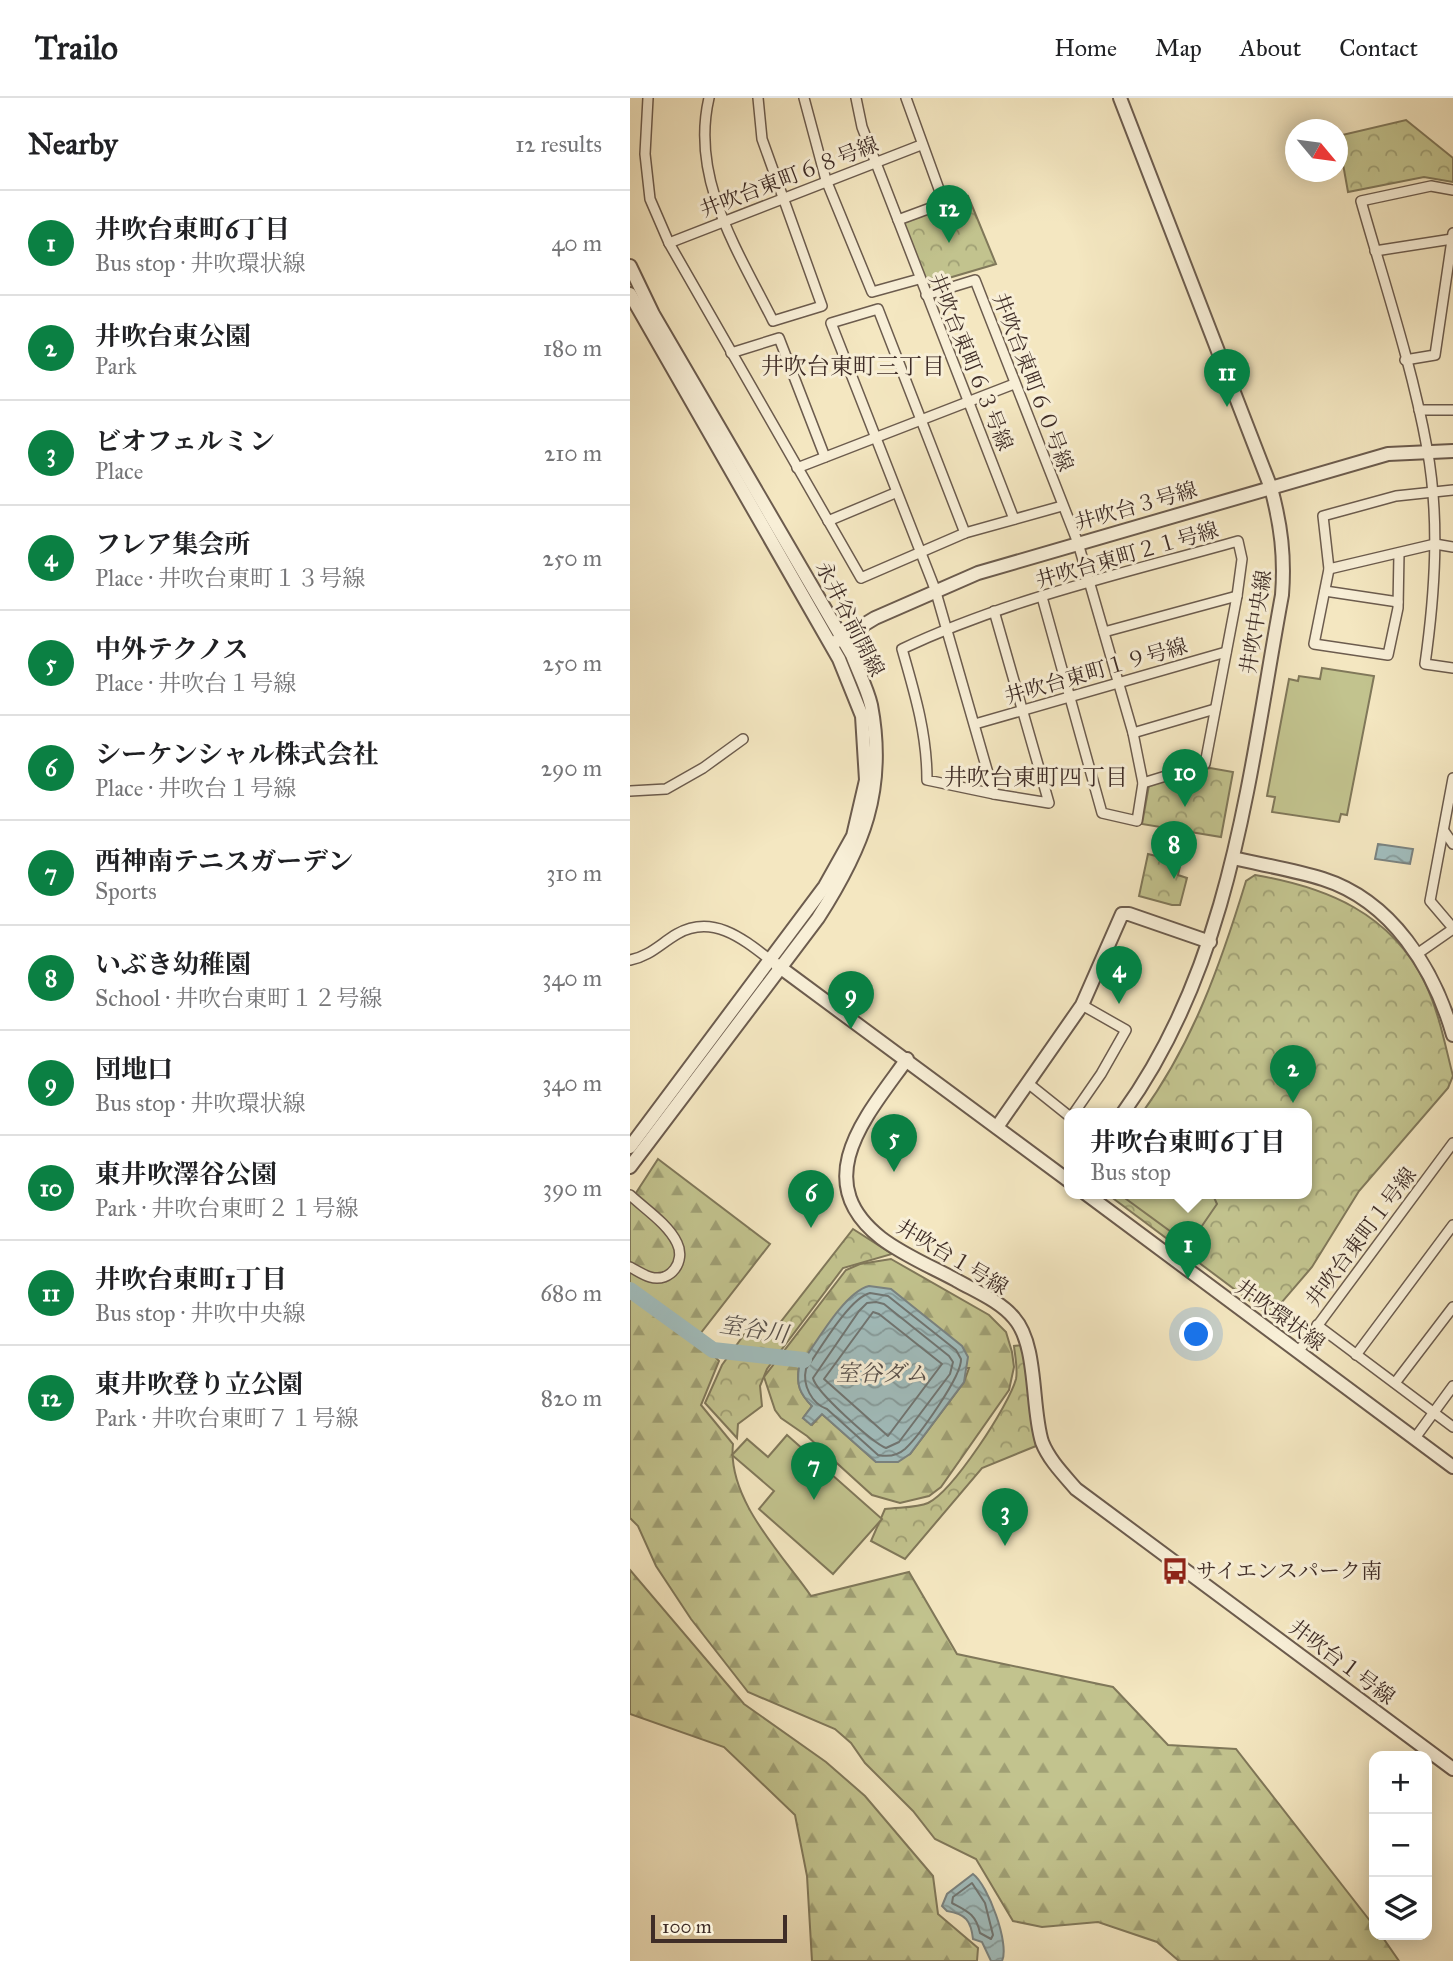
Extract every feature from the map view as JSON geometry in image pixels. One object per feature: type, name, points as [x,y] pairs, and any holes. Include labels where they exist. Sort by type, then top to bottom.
[{"type":"street","points":[[648,98],[645,154],[650,198],[669,243],[861,578],[965,533],[1062,506]]},
{"type":"street","points":[[709,98],[703,148],[708,179],[723,221],[773,321],[822,306],[762,139],[758,98]]},
{"type":"street","points":[[804,98],[826,180],[872,292],[919,279]]},
{"type":"street","name":"井吹台東町６３号線","points":[[856,98],[862,127],[919,279],[1014,519]]},
{"type":"street","points":[[898,220],[944,203],[906,98]]},
{"type":"street","name":"井吹中央線","points":[[1120,98],[1271,488],[1282,531],[1285,561],[1282,595],[1233,858],[1210,942],[1168,1039],[1126,1108]]},
{"type":"street","name":"井吹台東町６８号線","points":[[669,243],[921,145]]},
{"type":"street","points":[[1453,190],[1431,186],[1361,201],[1428,450],[1435,544],[1434,600],[1424,664],[1453,668]]},
{"type":"street","points":[[1405,360],[1434,355],[1453,233]]},
{"type":"street","points":[[1375,251],[1452,239]]},
{"type":"street","name":"永井谷前開線","points":[[630,266],[653,314],[870,703],[877,781],[867,826],[846,875],[781,968],[630,1147]]},
{"type":"street","name":"井吹台東町６０号線","points":[[926,295],[975,280],[1078,543],[1133,733],[1143,783]]},
{"type":"street","name":"永井谷前開線","points":[[630,294],[837,641],[862,716],[866,780],[853,836],[825,886],[769,959],[671,1101],[630,1167]]},
{"type":"street","points":[[965,533],[878,309],[831,323],[934,589],[994,794],[1049,803],[994,611]]},
{"type":"street","points":[[731,353],[779,338],[825,457]]},
{"type":"street","points":[[797,468],[1014,384]]},
{"type":"street","points":[[1419,410],[1453,410]]},
{"type":"street","name":"井吹台３号線","points":[[837,641],[875,618],[934,589],[1078,543],[1388,454],[1428,450],[1453,451]]},
{"type":"street","points":[[1399,553],[1398,602],[1388,655],[1314,644],[1329,569],[1323,516],[1396,496],[1431,490],[1453,491]]},
{"type":"street","points":[[828,521],[895,493]]},
{"type":"street","name":"井吹台東町２１号線","points":[[994,794],[928,780],[922,714],[902,649],[947,628],[994,611],[1238,541],[1242,559],[1237,596],[1205,764],[1143,783]]},
{"type":"street","points":[[1329,569],[1435,544],[1453,547]]},
{"type":"street","points":[[1325,591],[1398,602]]},
{"type":"street","points":[[1104,632],[1237,596]]},
{"type":"street","points":[[1042,597],[1102,813],[1137,821],[1143,783]]},
{"type":"street","name":"井吹台東町１９号線","points":[[975,724],[1226,652]]},
{"type":"street","points":[[1133,733],[1215,709]]},
{"type":"street","points":[[630,791],[666,789],[704,768],[743,738]]},
{"type":"street","points":[[1417,954],[1453,929],[1430,901],[1453,778]]},
{"type":"street","points":[[1444,831],[1453,844]]},
{"type":"street","points":[[1233,858],[1325,880],[1356,895],[1390,922],[1417,954],[1444,1003],[1453,1035]]},
{"type":"street","points":[[997,1127],[1082,1005],[1122,914],[1129,914],[1210,942]]},
{"type":"street","points":[[630,960],[647,956],[679,933],[704,925],[724,928],[907,1059],[1064,1177]]},
{"type":"street","points":[[1077,1108],[1126,1030],[1082,1005]]},
{"type":"street","name":"井吹台１号線","points":[[907,1059],[864,1119],[848,1149],[846,1177],[851,1198],[865,1224],[883,1240],[993,1301],[1014,1318],[1025,1337],[1043,1443],[1060,1471],[1076,1489],[1453,1769]]},
{"type":"street","points":[[1029,1084],[1064,1112]]},
{"type":"street","name":"井吹台東町１号線","points":[[1298,1352],[1453,1143]]},
{"type":"street","points":[[630,1195],[670,1233],[678,1244],[680,1260],[674,1271],[664,1278],[651,1277],[630,1267]]},
{"type":"street","name":"井吹環状線","points":[[1093,1199],[1453,1467]]},
{"type":"street","points":[[1356,1354],[1453,1225]]},
{"type":"street","points":[[1395,1383],[1453,1307]]},
{"type":"street","points":[[1317,1325],[1453,1427]]},
{"type":"street","points":[[1415,1438],[1453,1386]]},
{"type":"green space","points":[[1406,120],[1453,158],[1453,182],[1424,177],[1348,192],[1348,134]]},
{"type":"green space","points":[[968,196],[996,264],[925,285],[902,222]]},
{"type":"green space","points":[[1322,668],[1374,676],[1347,815],[1341,814],[1339,822],[1272,812],[1275,797],[1267,796],[1289,679],[1298,681],[1299,676],[1320,679]]},
{"type":"green space","points":[[1210,768],[1233,772],[1221,837],[1142,824],[1149,785]]},
{"type":"green space","points":[[1148,854],[1181,862],[1178,875],[1187,878],[1180,905],[1139,896]]},
{"type":"green space","points":[[1255,875],[1307,887],[1331,896],[1375,921],[1394,938],[1411,959],[1430,994],[1453,1076],[1448,1088],[1359,1191],[1312,1267],[1270,1316],[1114,1199],[1312,1199],[1312,1108],[1145,1108],[1176,1059],[1204,1002],[1246,881]]},
{"type":"green space","points":[[658,1159],[770,1244],[697,1338],[719,1361],[701,1405],[733,1444],[733,1465],[747,1505],[811,1596],[909,1572],[957,1654],[1113,1687],[1168,1745],[1236,1749],[1369,1920],[1369,1940],[1384,1940],[1399,1961],[1179,1961],[1157,1942],[1098,1922],[1042,1927],[1013,1921],[976,1859],[935,1839],[913,1811],[835,1729],[748,1692],[691,1619],[656,1566],[638,1526],[630,1518],[630,1202]]},
{"type":"green space","points":[[1126,1199],[1215,1199],[1217,1204],[1195,1236],[1185,1242]]},
{"type":"green space","points":[[853,1229],[892,1254],[843,1268],[767,1369],[760,1386],[762,1406],[738,1424],[737,1438],[705,1403],[722,1365],[746,1332],[765,1342]]},
{"type":"green space","points":[[891,1259],[989,1315],[1006,1332],[1012,1352],[1014,1367],[1009,1390],[941,1487],[929,1496],[900,1503],[872,1495],[807,1436],[781,1418],[775,1410],[764,1377],[846,1270],[860,1264]],"holes":[[[799,1367],[969,1368],[964,1382],[910,1454],[876,1462],[822,1414],[812,1425],[803,1418],[812,1406],[800,1389]]]},
{"type":"green space","points":[[1023,1345],[1036,1446],[982,1468],[905,1559],[871,1541],[885,1509],[928,1503],[939,1495],[965,1465],[1003,1408],[1017,1375],[1014,1346]]},
{"type":"green space","points":[[787,1435],[882,1519],[833,1574],[759,1509],[774,1491],[732,1455],[747,1439],[768,1457]]},
{"type":"green space","points":[[630,1570],[744,1704],[826,1762],[865,1796],[933,1876],[938,1914],[978,1948],[977,1961],[812,1961],[807,1876],[795,1815],[724,1747],[630,1714]]},
{"type":"water","points":[[1378,844],[1413,849],[1410,864],[1375,859]]},
{"type":"water","name":"室谷ダム","points":[[869,1286],[891,1289],[962,1346],[968,1357],[964,1382],[910,1454],[898,1462],[876,1462],[822,1414],[811,1425],[803,1418],[812,1406],[800,1389],[799,1367],[840,1308],[859,1290]]},
{"type":"water","points":[[973,1874],[985,1890],[996,1915],[1003,1942],[1002,1961],[991,1961],[982,1942],[973,1939],[966,1919],[942,1906],[947,1894]]},
{"type":"waterway","name":"室谷川","points":[[630,1290],[713,1350],[804,1360]]},
{"type":"place","name":"東井吹登り立公園","points":[[949,243]]},
{"type":"place","name":"井吹台東町1丁目","points":[[1227,407]]},
{"type":"place","name":"東井吹澤谷公園","points":[[1185,807]]},
{"type":"place","name":"いぶき幼稚園","points":[[1174,879]]},
{"type":"place","name":"フレア集会所","points":[[1119,1004]]},
{"type":"place","name":"団地口","points":[[851,1029]]},
{"type":"place","name":"井吹台東公園","points":[[1293,1103]]},
{"type":"place","name":"中外テクノス","points":[[894,1172]]},
{"type":"place","name":"シーケンシャル株式会社","points":[[811,1228]]},
{"type":"place","name":"井吹台東町6丁目","points":[[1188,1279]]},
{"type":"place","name":"西神南テニスガーデン","points":[[814,1500]]},
{"type":"place","name":"ビオフェルミン","points":[[1005,1546]]},
{"type":"place","name":"サイエンスパーク南","points":[[1175,1571]]},
{"type":"district","name":"井吹台東町三丁目","points":[[853,366]]},
{"type":"district","name":"井吹台東町四丁目","points":[[1036,777]]}]
